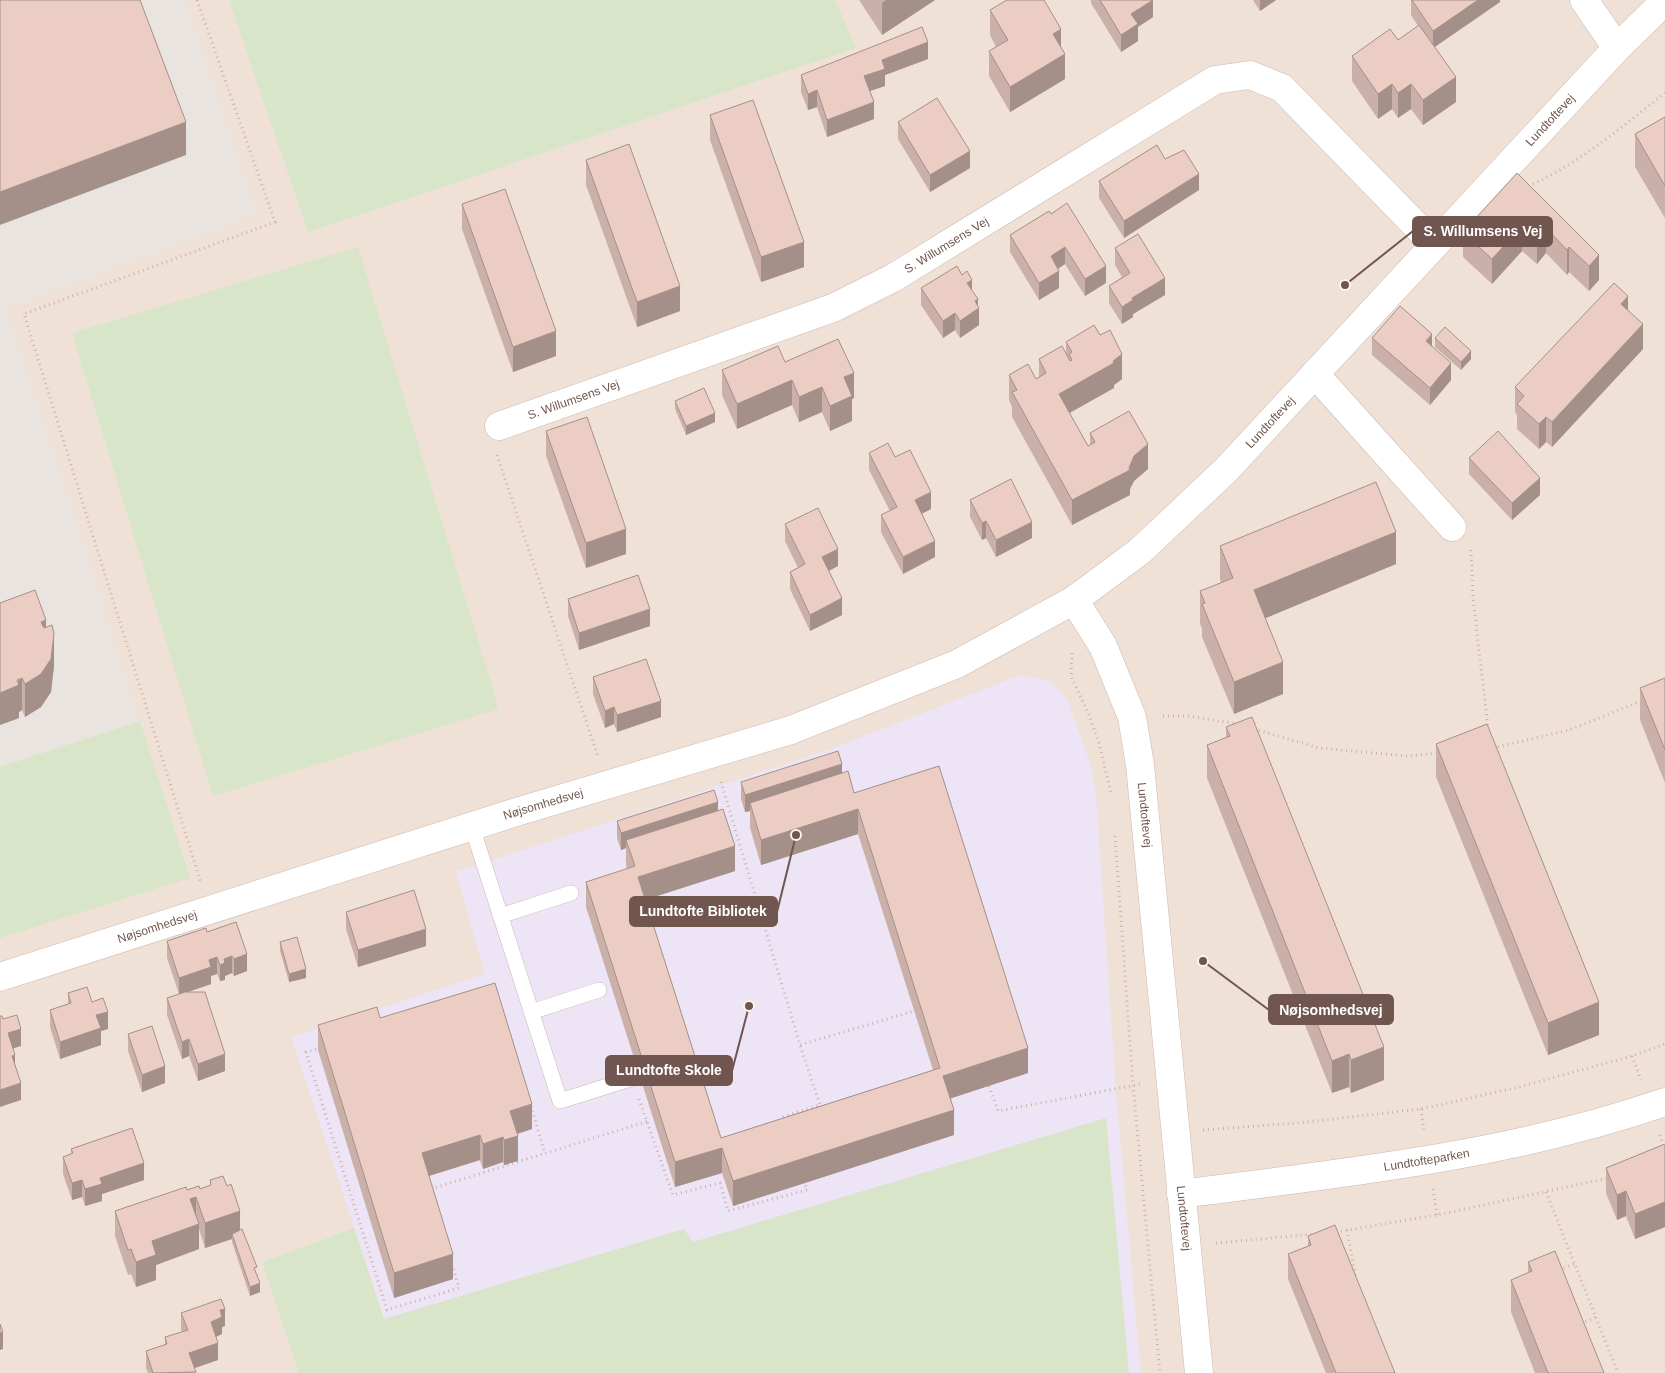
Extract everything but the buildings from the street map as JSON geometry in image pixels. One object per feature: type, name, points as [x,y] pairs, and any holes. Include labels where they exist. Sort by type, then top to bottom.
[{"type":"street","points":[[1584,0],[1617,48]]},
{"type":"street","name":"Lundtoftevej","points":[[1199,1373],[1169,1078],[1146,816],[1132,717],[1103,646],[1074,600],[1140,551],[1226,470],[1617,48],[1665,1]]},
{"type":"street","name":"S. Willumsens Vej","points":[[499,426],[833,308],[893,278],[1215,80],[1250,75],[1282,88],[1434,244]]},
{"type":"street","points":[[1315,374],[1452,527]]},
{"type":"street","name":"Nøjsomhedsvej","points":[[0,977],[607,784],[791,730],[957,664],[1074,600]]},
{"type":"street","name":"Lundtofteparken","points":[[1181,1194],[1428,1161],[1539,1138],[1665,1102]]},
{"type":"lane","points":[[472,827],[560,1101],[630,1079]]},
{"type":"lane","points":[[500,916],[571,894]]},
{"type":"lane","points":[[531,1012],[599,990]]},
{"type":"path","points":[[197,0],[276,222],[24,314],[209,911]]},
{"type":"path","points":[[1528,186],[1552,175],[1592,149],[1665,93]]},
{"type":"path","points":[[499,426],[491,439],[607,784]]},
{"type":"path","points":[[1452,527],[1469,524],[1473,598],[1488,729]]},
{"type":"path","points":[[1072,648],[1072,676],[1099,742],[1112,800]]},
{"type":"path","points":[[1490,748],[1569,730],[1648,698]]},
{"type":"path","points":[[1132,717],[1188,716],[1228,722],[1319,748],[1407,756],[1444,753]]},
{"type":"path","points":[[712,752],[800,1045],[820,1105],[782,1117],[785,1125]]},
{"type":"path","points":[[1114,830],[1133,1085],[1160,1373]]},
{"type":"path","points":[[800,1045],[914,1011]]},
{"type":"path","points":[[1138,1136],[1298,1123],[1421,1109],[1519,1087],[1632,1056],[1665,1044]]},
{"type":"path","points":[[325,1047],[306,1052],[387,1310],[459,1288],[451,1261]]},
{"type":"path","points":[[989,1086],[998,1111],[1169,1078]]},
{"type":"path","points":[[630,1079],[648,1121],[672,1195],[720,1183],[728,1211],[807,1190],[805,1183]]},
{"type":"path","points":[[528,1097],[546,1154]]},
{"type":"path","points":[[428,1190],[648,1121]]},
{"type":"path","points":[[1328,1232],[1436,1215],[1618,1176]]},
{"type":"path","points":[[1546,1192],[1618,1373]]},
{"type":"path","points":[[1347,1230],[1357,1284]]},
{"type":"path","points":[[1148,1248],[1318,1233]]},
{"type":"path","points":[[1557,1271],[1574,1264]]},
{"type":"path","points":[[1573,1328],[1596,1317]]},
{"type":"shaded area","points":[[0,0],[1665,0],[1665,1373],[0,1373]]},
{"type":"shaded area","points":[[0,0],[184,0],[257,214],[6,308],[140,721],[0,767]]},
{"type":"shaded area","points":[[1018,676],[1049,681],[1067,699],[1090,763],[1096,794],[1116,1093],[1141,1373],[299,1373],[262,1262],[354,1228],[291,1037],[485,974],[456,872],[831,749]]},
{"type":"green space","points":[[229,0],[835,0],[856,48],[308,232]]},
{"type":"green space","points":[[358,247],[499,709],[213,796],[72,333]]},
{"type":"green space","points":[[140,721],[190,878],[0,938],[0,767]]},
{"type":"green space","points":[[1106,1118],[1129,1373],[299,1373],[262,1262],[354,1228],[384,1319],[684,1229],[693,1242]]},
{"type":"place","name":"S. Willumsens Vej","points":[[1345,285]]},
{"type":"place","name":"Lundtofte Bibliotek","points":[[796,835]]},
{"type":"place","name":"Nøjsomhedsvej","points":[[1203,961]]},
{"type":"place","name":"Lundtofte Skole","points":[[749,1006]]}]
